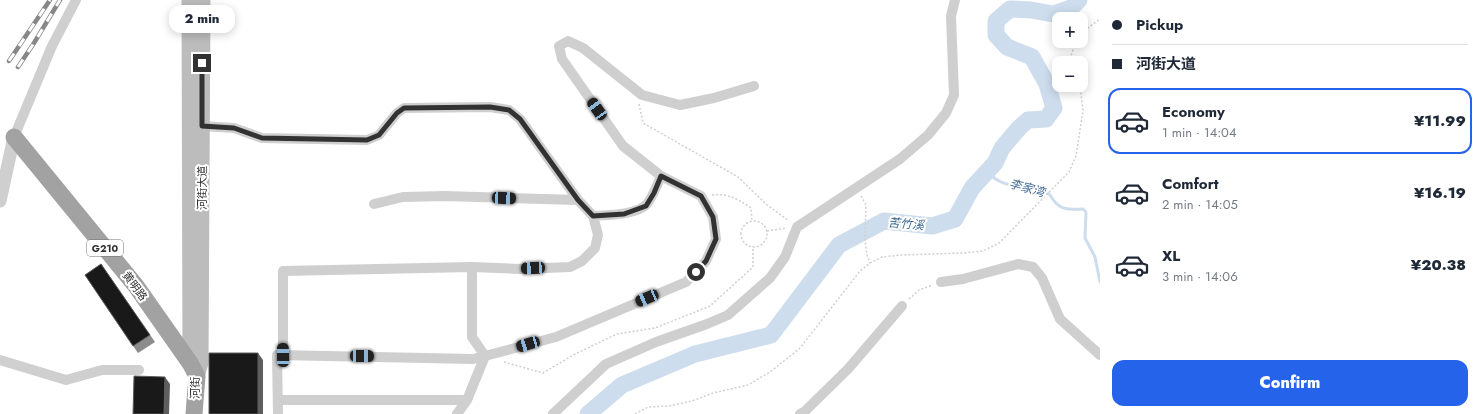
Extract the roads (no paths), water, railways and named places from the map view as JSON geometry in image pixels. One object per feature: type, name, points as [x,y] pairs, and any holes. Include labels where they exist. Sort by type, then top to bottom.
[{"type":"highway","name":"黄明路","points":[[14,138],[136,286],[194,369]]},
{"type":"highway","name":"河街","points":[[194,369],[194,414]]},
{"type":"main road","name":"河街大道","points":[[189,0],[194,369]]},
{"type":"main road","name":"河街大道","points":[[194,369],[201,363],[203,0]]},
{"type":"street","points":[[0,201],[14,138],[52,46],[76,0]]},
{"type":"street","points":[[553,414],[606,364],[656,342],[728,315],[770,278],[785,257],[797,227],[900,159],[928,135],[946,113],[954,95],[951,16],[955,0]]},
{"type":"street","points":[[278,414],[277,355],[473,359],[556,337],[686,282],[706,261],[716,239],[713,217],[701,196],[661,176],[623,146],[562,59],[559,46],[568,41],[583,48],[642,96],[680,105],[714,98],[754,86]]},
{"type":"street","points":[[202,126],[234,128],[262,138],[367,140],[379,135],[397,113],[404,108],[490,107],[509,110],[520,119],[578,200],[593,216],[598,235],[595,248],[582,261],[570,266],[521,269],[472,267],[283,271],[283,355]]},
{"type":"street","points":[[593,216],[624,214],[646,206],[654,193],[661,176]]},
{"type":"street","points":[[374,204],[403,197],[445,196],[578,200]]},
{"type":"street","points":[[941,282],[963,279],[1018,264],[1033,267],[1042,278],[1060,319],[1100,355]]},
{"type":"street","points":[[472,267],[472,337],[485,356]]},
{"type":"street","points":[[800,414],[804,412],[848,369],[902,306]]},
{"type":"street","points":[[457,414],[467,400],[485,356]]},
{"type":"street","points":[[0,360],[66,380],[102,370],[139,370]]},
{"type":"street","points":[[278,400],[467,400]]},
{"type":"waterway","name":"苦竹溪","points":[[588,414],[622,385],[695,354],[771,335],[839,245],[884,221],[932,226],[955,219],[972,188],[995,163],[1002,148],[1019,128],[1028,120],[1046,119],[1054,108],[1047,84],[1032,57],[1007,47],[996,35],[996,21],[1010,9],[1031,10],[1053,14],[1071,8],[1079,0]]},
{"type":"waterway","name":"李家湾","points":[[987,171],[993,177],[1006,184],[1041,190],[1050,195],[1055,202],[1063,208],[1083,209],[1086,212],[1085,238],[1095,257],[1100,282]]},
{"type":"railway","points":[[9,61],[50,0]]},
{"type":"railway","points":[[18,67],[60,0]]}]
